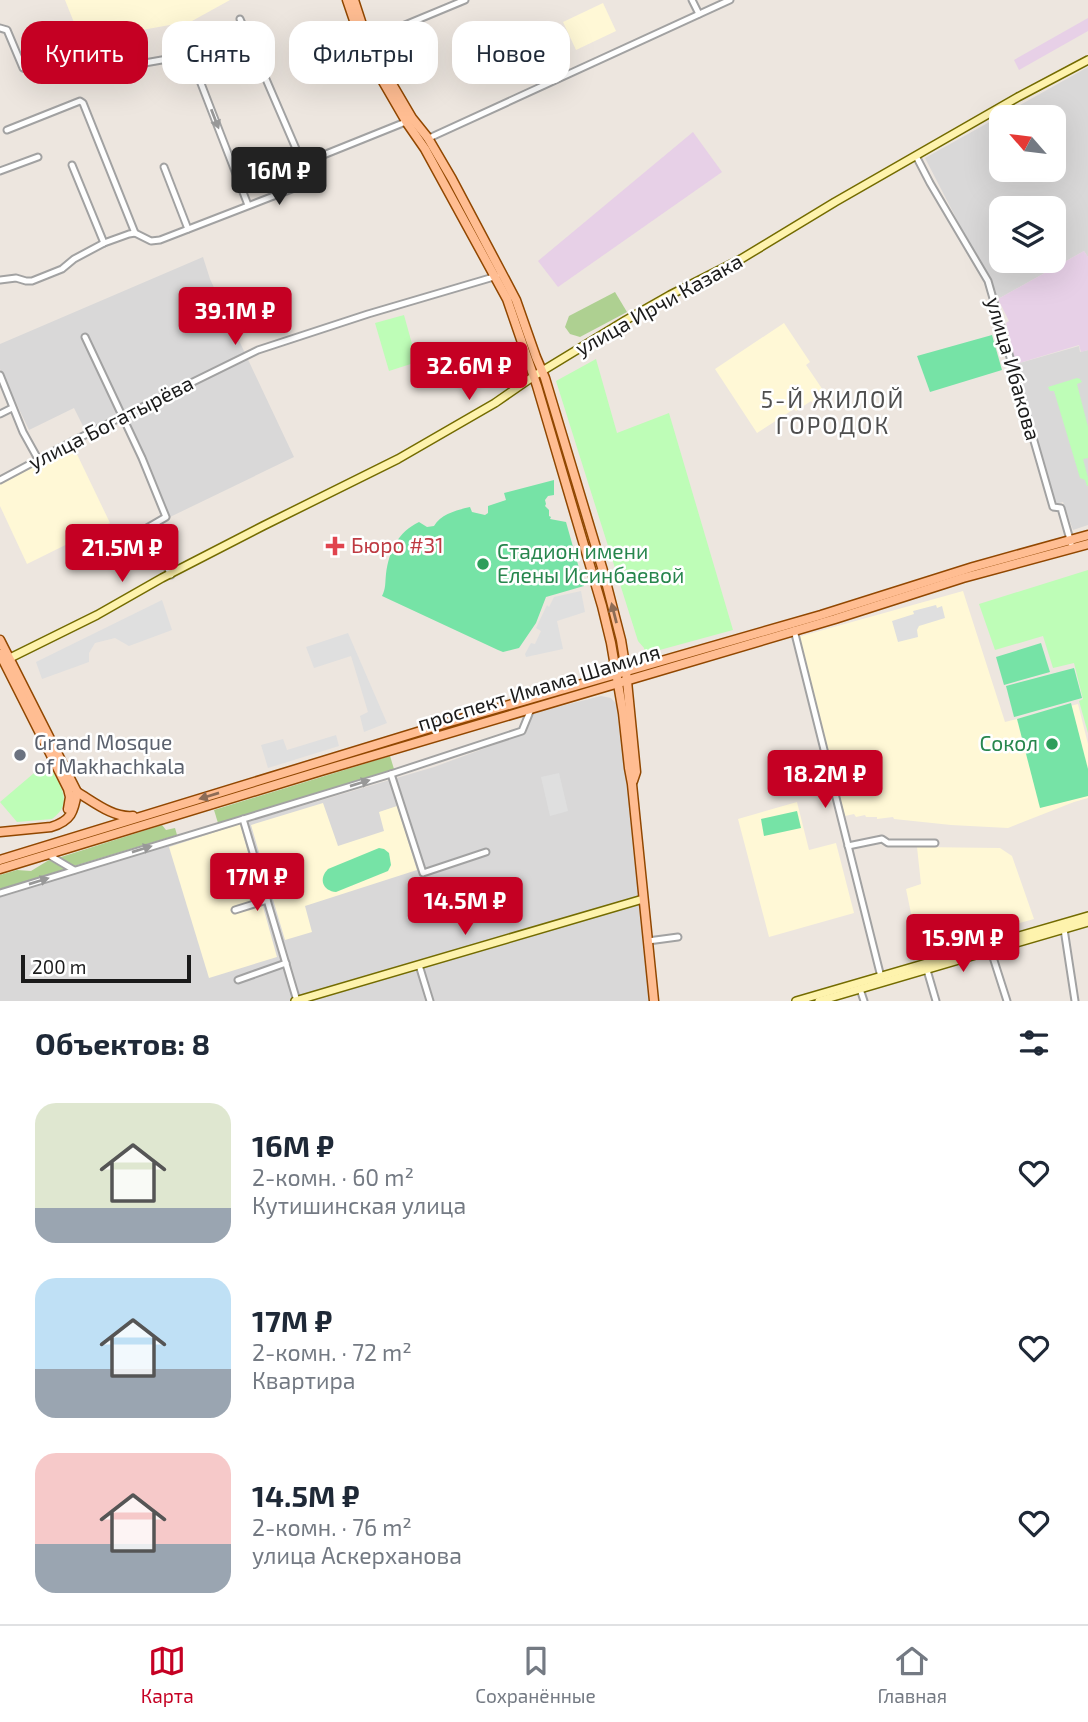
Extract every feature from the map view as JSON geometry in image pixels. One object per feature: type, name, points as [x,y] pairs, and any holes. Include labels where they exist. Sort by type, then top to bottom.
[{"type":"main road","points":[[347,0],[355,21]]},
{"type":"main road","points":[[354,0],[359,21]]},
{"type":"main road","name":"улица Ирчи Казака","points":[[4,658],[97,615],[162,578],[398,460],[670,295],[741,259],[1011,100],[1088,60]]},
{"type":"main road","points":[[388,84],[425,141],[499,275],[516,300],[542,371],[604,574],[621,640],[623,713],[654,1001]]},
{"type":"main road","points":[[499,275],[534,376],[622,677]]},
{"type":"main road","name":"проспект Имама Шамиля","points":[[1072,545],[1088,536]]},
{"type":"main road","name":"проспект Имама Шамиля","points":[[0,869],[531,709],[622,677],[821,615],[962,574],[1072,545],[1088,544]]},
{"type":"main road","name":"проспект Имама Шамиля","points":[[0,860],[622,677],[794,630],[962,574]]},
{"type":"main road","points":[[0,640],[4,658],[70,797],[66,814],[59,821],[0,830]]},
{"type":"main road","points":[[4,658],[77,792],[107,810],[125,817],[150,814]]},
{"type":"main road","points":[[0,830],[59,825],[69,818],[77,792]]},
{"type":"main road","points":[[296,1001],[643,899]]},
{"type":"main road","points":[[796,1001],[881,979],[1088,916]]},
{"type":"main road","points":[[819,1001],[860,989],[881,979],[927,970],[1088,922]]},
{"type":"street","points":[[414,21],[465,0]]},
{"type":"street","points":[[692,0],[699,14]]},
{"type":"street","points":[[425,141],[730,0]]},
{"type":"street","points":[[0,28],[7,30],[25,70],[69,55],[85,68],[162,60]]},
{"type":"street","points":[[201,84],[248,205]]},
{"type":"street","points":[[7,130],[80,101],[83,103],[135,233],[151,241],[160,240],[305,182],[297,151],[268,84]]},
{"type":"street","points":[[300,164],[410,120]]},
{"type":"street","name":"улица Ибакова","points":[[916,156],[988,282],[1053,507],[1061,508],[1072,545]]},
{"type":"street","points":[[0,172],[38,157]]},
{"type":"street","points":[[72,164],[104,243]]},
{"type":"street","points":[[164,167],[188,229]]},
{"type":"street","points":[[0,280],[16,278],[32,281],[62,269],[74,259],[104,243],[135,233]]},
{"type":"street","name":"улица Богатырёва","points":[[0,480],[258,350],[499,275]]},
{"type":"street","points":[[86,337],[166,517],[147,528],[171,575]]},
{"type":"street","points":[[0,375],[12,408],[38,459]]},
{"type":"street","points":[[0,414],[12,408]]},
{"type":"street","points":[[794,630],[881,979]]},
{"type":"street","points":[[0,892],[391,774],[522,731],[531,709]]},
{"type":"street","points":[[391,774],[423,873],[486,852]]},
{"type":"street","points":[[243,819],[296,1001]]},
{"type":"street","points":[[848,846],[882,839],[888,843],[934,843]]},
{"type":"street","points":[[47,854],[76,869]]},
{"type":"street","points":[[235,910],[267,900]]},
{"type":"street","points":[[1064,929],[1075,1001]]},
{"type":"street","points":[[648,941],[678,937]]},
{"type":"street","points":[[991,951],[1007,1001]]},
{"type":"street","points":[[237,980],[286,963]]},
{"type":"street","points":[[419,965],[430,1001]]},
{"type":"street","points":[[927,970],[936,1001]]},
{"type":"street","points":[[860,989],[864,1001]]},
{"type":"shaded area","points":[[65,0],[230,0],[192,21],[162,21],[162,26],[148,29],[148,21],[73,21]]},
{"type":"shaded area","points":[[603,3],[616,31],[576,50],[570,37],[570,21],[565,21]]},
{"type":"shaded area","points":[[1088,18],[1088,31],[1019,70],[1014,60]]},
{"type":"shaded area","points":[[1088,67],[1088,257],[1084,251],[1066,261],[1066,196],[989,196],[989,273],[1045,273],[998,299],[925,158],[989,122],[989,182],[1066,182],[1066,105],[1020,105]]},
{"type":"shaded area","points":[[693,132],[722,172],[558,287],[538,261]]},
{"type":"shaded area","points":[[1084,251],[1088,257],[1088,350],[1081,352],[1079,345],[1016,364],[1006,323],[1009,321],[998,299],[1045,273],[1066,273],[1066,261]]},
{"type":"shaded area","points":[[203,257],[210,279],[294,457],[168,518],[118,414],[85,430],[74,408],[29,430],[0,369],[0,344]]},
{"type":"shaded area","points":[[784,323],[810,362],[806,365],[829,399],[816,408],[811,401],[796,411],[794,409],[757,433],[715,369]]},
{"type":"shaded area","points":[[1079,346],[1080,352],[1088,350],[1088,525],[1073,530],[1063,502],[1055,504],[1016,364]]},
{"type":"shaded area","points":[[73,446],[110,523],[27,564],[0,506],[0,483]]},
{"type":"shaded area","points":[[581,591],[585,612],[557,621],[563,649],[526,657],[531,643],[535,644],[541,631],[536,628],[547,605],[549,607],[554,597]]},
{"type":"shaded area","points":[[963,591],[1005,722],[1078,704],[1088,744],[1088,798],[1008,828],[951,825],[893,817],[877,819],[865,815],[856,817],[854,814],[845,816],[798,637]]},
{"type":"shaded area","points":[[162,600],[172,630],[129,646],[115,638],[95,643],[89,653],[89,662],[42,679],[36,662]]},
{"type":"shaded area","points":[[936,605],[937,608],[942,606],[945,618],[919,626],[918,637],[898,642],[892,621],[914,614],[913,611]]},
{"type":"shaded area","points":[[348,633],[387,723],[364,732],[360,716],[368,712],[351,656],[314,668],[306,647]]},
{"type":"shaded area","points":[[601,696],[611,698],[619,707],[651,1001],[0,1001],[0,895],[434,767],[526,733],[533,713]]},
{"type":"shaded area","points":[[336,735],[339,746],[268,768],[261,745],[283,739],[287,750]]},
{"type":"shaded area","points":[[559,773],[568,811],[550,816],[541,777]]},
{"type":"shaded area","points":[[797,802],[809,850],[836,843],[854,913],[769,937],[738,819]]},
{"type":"shaded area","points":[[323,803],[338,846],[384,831],[379,812],[397,806],[417,870],[305,906],[312,932],[285,940],[251,825]]},
{"type":"shaded area","points":[[240,824],[277,957],[209,978],[169,847]]},
{"type":"shaded area","points":[[917,847],[1000,848],[1012,856],[1034,919],[949,943],[943,926],[914,928],[906,889],[921,884]]},
{"type":"green space","points":[[615,292],[627,312],[580,337],[570,334],[565,327],[569,316]]},
{"type":"green space","points":[[404,315],[417,362],[389,371],[375,323]]},
{"type":"green space","points":[[992,335],[1002,370],[930,392],[917,356]]},
{"type":"green space","points":[[596,359],[617,433],[669,413],[733,630],[645,654],[638,641],[556,381]]},
{"type":"green space","points":[[1077,378],[1082,382],[1077,384],[1088,427],[1088,458],[1083,459],[1088,486],[1085,480],[1080,478],[1054,391],[1050,391],[1048,387]]},
{"type":"green space","name":"Стадион имени Елены Исинбаевой","points":[[554,480],[554,495],[548,496],[545,506],[549,510],[550,519],[566,522],[584,586],[546,597],[536,623],[519,648],[503,652],[382,596],[392,550],[405,531],[412,526],[419,522],[427,527],[434,526],[445,516],[470,507],[472,512],[485,515],[488,513],[488,506],[506,500],[504,493]]},
{"type":"green space","points":[[1088,570],[1088,733],[1079,701],[1083,699],[1074,663],[1053,668],[1043,636],[995,650],[979,604]]},
{"type":"green space","points":[[1041,643],[1050,672],[1004,685],[996,657]]},
{"type":"green space","points":[[1074,668],[1082,698],[1014,717],[1006,686]]},
{"type":"green space","name":"Сокол","points":[[1071,703],[1088,769],[1088,796],[1040,808],[1017,719]]},
{"type":"green space","points":[[390,756],[394,769],[218,823],[214,810]]},
{"type":"green space","points":[[47,762],[63,792],[63,806],[52,819],[17,822],[0,802]]},
{"type":"green space","points":[[797,811],[801,828],[764,836],[761,819]]},
{"type":"green space","points":[[162,825],[166,830],[175,828],[177,835],[74,866],[58,858]]},
{"type":"green space","points":[[379,848],[389,853],[391,865],[388,871],[336,892],[325,887],[323,877],[328,869]]},
{"type":"green space","points":[[49,860],[65,869],[0,889],[0,875],[17,870],[31,871]]},
{"type":"place","name":"Бюро #31","points":[[335,546]]},
{"type":"place","name":"Стадион имени Елены Исинбаевой","points":[[483,564]]},
{"type":"place","name":"Сокол","points":[[1052,744]]},
{"type":"place","name":"Grand Mosque of Makhachkala","points":[[20,755]]},
{"type":"district","name":"5-Й ЖИЛОЙ ГОРОДОК","points":[[833,413]]}]
